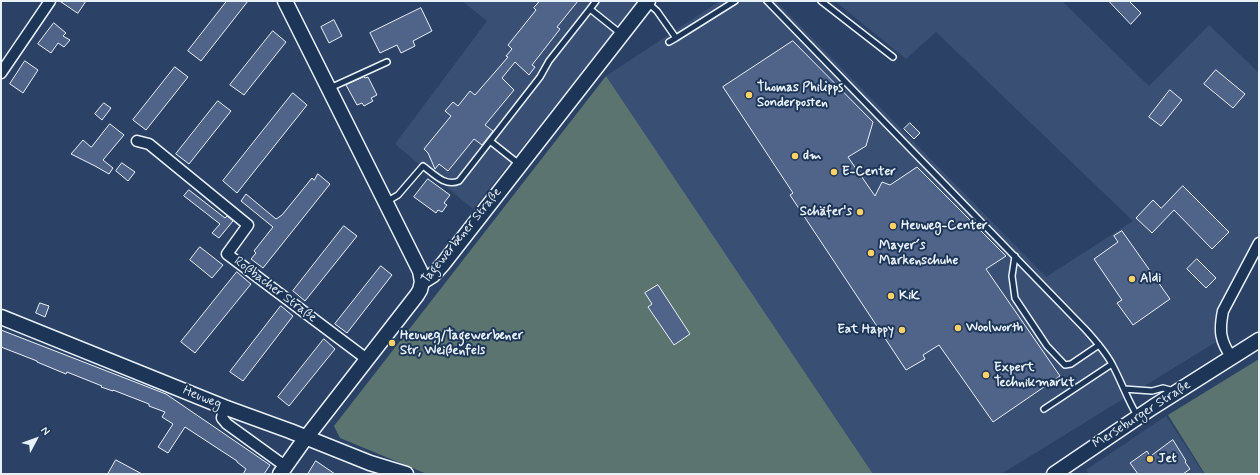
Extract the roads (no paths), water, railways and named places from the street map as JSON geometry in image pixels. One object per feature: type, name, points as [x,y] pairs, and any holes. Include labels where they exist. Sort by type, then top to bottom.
[{"type":"street","points":[[1,73],[50,1]]},
{"type":"street","points":[[285,1],[420,271],[422,282]]},
{"type":"street","name":"Tagewerbener Straße","points":[[283,470],[306,437],[368,360],[417,295],[422,282],[439,269],[648,2]]},
{"type":"street","name":"Roßbacher Straße","points":[[137,141],[148,144],[248,225],[227,254],[368,360]]},
{"type":"street","points":[[1232,358],[1222,340],[1220,330],[1223,311],[1259,242]]},
{"type":"street","name":"Heuweg","points":[[1,317],[224,407],[306,437],[370,463],[406,474]]},
{"type":"street","name":"Merseburger Straße","points":[[1054,474],[1138,417],[1259,340]]},
{"type":"street","points":[[224,407],[222,418],[227,424],[283,470]]},
{"type":"lane","points":[[386,202],[398,195],[423,166],[443,181],[454,183],[459,181],[540,77],[549,61],[596,1]]},
{"type":"lane","points":[[669,42],[735,1]]},
{"type":"lane","points":[[767,1],[1015,256],[1099,345],[1112,364],[1138,417]]},
{"type":"lane","points":[[821,1],[893,57]]},
{"type":"lane","points":[[648,2],[657,11],[676,38]]},
{"type":"lane","points":[[590,9],[622,35]]},
{"type":"lane","points":[[329,89],[387,62]]},
{"type":"lane","points":[[490,141],[520,165]]},
{"type":"lane","points":[[1015,256],[1012,276],[1015,298],[1047,346],[1065,365],[1071,364],[1099,345]]},
{"type":"lane","points":[[1044,408],[1112,364]]},
{"type":"lane","points":[[1124,389],[1152,391],[1163,388],[1178,391]]},
{"type":"place","name":"Thomas Philipps Sonderposten","points":[[749,95]]},
{"type":"place","name":"dm","points":[[795,156]]},
{"type":"place","name":"E-Center","points":[[834,172]]},
{"type":"place","name":"Schäfer's","points":[[860,212]]},
{"type":"place","name":"Heuweg-Center","points":[[893,226]]},
{"type":"place","name":"Mayer´s Markenschuhe","points":[[871,253]]},
{"type":"place","name":"Aldi","points":[[1132,279]]},
{"type":"place","name":"KiK","points":[[891,296]]},
{"type":"place","name":"Woolworth","points":[[958,328]]},
{"type":"place","name":"Eat Happy","points":[[902,330]]},
{"type":"place","name":"Heuweg/Tagewerbener Str, Weißenfels","points":[[392,343]]},
{"type":"place","name":"Expert Technikmarkt","points":[[986,375]]},
{"type":"place","name":"Jet","points":[[1150,459]]}]
